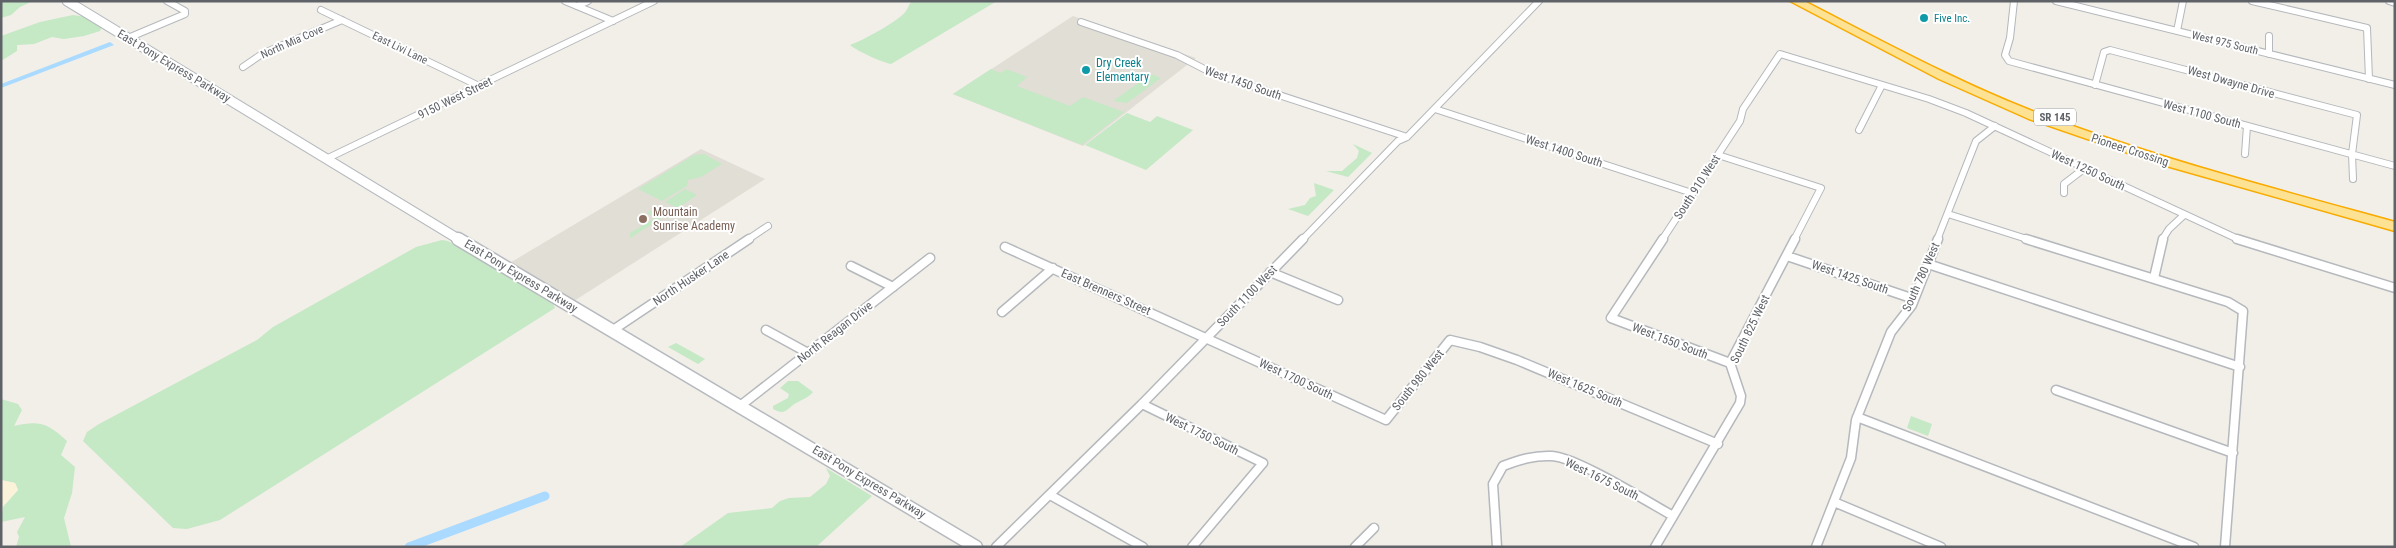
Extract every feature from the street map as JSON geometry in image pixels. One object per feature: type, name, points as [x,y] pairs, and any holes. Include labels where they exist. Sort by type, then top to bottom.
[{"type":"highway","name":"Pioneer Crossing","points":[[1795,1],[1940,74],[2033,116],[2181,167],[2395,227]]},
{"type":"highway","name":"Pioneer Crossing","points":[[1808,1],[1988,90],[2085,129],[2210,169],[2395,221]]},
{"type":"street","name":"East Pony Express Parkway","points":[[67,1],[326,159],[976,547]]},
{"type":"street","points":[[128,38],[185,14],[185,11],[168,1]]},
{"type":"street","points":[[566,1],[613,21]]},
{"type":"street","points":[[577,6],[588,1]]},
{"type":"street","name":"9150 West Street","points":[[326,159],[654,1]]},
{"type":"street","name":"South 1100 West","points":[[996,547],[1142,404],[1398,141],[1407,137],[1540,1]]},
{"type":"street","name":"West 1100 South","points":[[2014,1],[2010,38],[2005,55],[2009,61],[2395,166]]},
{"type":"street","name":"West 975 South","points":[[2056,1],[2395,85]]},
{"type":"street","points":[[2095,11],[2098,1]]},
{"type":"street","points":[[2177,31],[2183,1]]},
{"type":"street","points":[[2252,1],[2367,28],[2369,79]]},
{"type":"street","points":[[2389,1],[2395,3]]},
{"type":"street","name":"East Livi Lane","points":[[321,10],[479,86]]},
{"type":"street","name":"North Mia Cove","points":[[243,66],[274,49],[342,20]]},
{"type":"street","name":"West 1450 South","points":[[1081,22],[1178,55],[1212,73],[1407,137]]},
{"type":"street","points":[[2269,36],[2269,54]]},
{"type":"street","name":"West Dwayne Drive","points":[[2095,85],[2105,50],[2180,67],[2357,115],[2352,154]]},
{"type":"street","name":"West 1250 South","points":[[1780,54],[1929,99],[1995,126],[2249,244],[2395,288]]},
{"type":"street","name":"South 910 West","points":[[1611,318],[1740,121],[1743,109],[1780,54]]},
{"type":"street","points":[[1859,130],[1882,85]]},
{"type":"street","name":"West 1400 South","points":[[1435,109],[1692,193]]},
{"type":"street","name":"South 780 West","points":[[1816,547],[1850,463],[1857,417],[1891,332],[1909,310],[1914,299],[1976,141],[1995,126]]},
{"type":"street","points":[[2245,154],[2248,126]]},
{"type":"street","points":[[2352,154],[2353,178]]},
{"type":"street","name":"South 825 West","points":[[1655,547],[1718,444],[1740,403],[1741,396],[1730,364],[1821,188],[1718,155]]},
{"type":"street","points":[[2064,193],[2064,184],[2085,168]]},
{"type":"street","points":[[1948,214],[2232,303],[2241,309],[2245,315],[2225,547]]},
{"type":"street","points":[[2154,278],[2163,236],[2168,228],[2184,215]]},
{"type":"street","name":"North Husker Lane","points":[[613,330],[768,226]]},
{"type":"street","name":"East Brenners Street","points":[[1005,247],[1206,337]]},
{"type":"street","name":"West 1425 South","points":[[1787,256],[1914,299]]},
{"type":"street","name":"North Reagan Drive","points":[[740,406],[930,258]]},
{"type":"street","points":[[1928,264],[2240,367]]},
{"type":"street","points":[[851,266],[893,287]]},
{"type":"street","points":[[1002,312],[1053,268]]},
{"type":"street","points":[[1270,272],[1338,300]]},
{"type":"street","name":"West 1550 South","points":[[1611,318],[1730,364]]},
{"type":"street","points":[[766,330],[808,353]]},
{"type":"street","name":"West 1700 South","points":[[1206,337],[1386,420]]},
{"type":"street","name":"South 980 West","points":[[1386,420],[1450,340]]},
{"type":"street","name":"West 1625 South","points":[[1450,340],[1480,347],[1517,360],[1718,444]]},
{"type":"street","points":[[2056,390],[2233,453]]},
{"type":"street","name":"West 1750 South","points":[[1142,404],[1263,464],[1192,547]]},
{"type":"street","points":[[1857,417],[2194,547]]},
{"type":"street","name":"West 1675 South","points":[[1497,547],[1493,484],[1503,466],[1528,457],[1554,456],[1585,468],[1673,516]]},
{"type":"street","points":[[1050,495],[1143,547]]},
{"type":"street","points":[[1834,502],[1941,547]]},
{"type":"street","points":[[1355,547],[1374,528]]},
{"type":"shaded area","points":[[1073,16],[1196,58],[1083,146],[953,94]]},
{"type":"shaded area","name":"Mountain Sunrise Academy","points":[[701,149],[765,179],[574,301],[508,264]]},
{"type":"green space","points":[[1,1],[33,1],[20,7],[11,15],[1,18]]},
{"type":"green space","points":[[912,1],[997,1],[891,64],[869,56],[850,45],[896,20],[906,11]]},
{"type":"green space","points":[[73,15],[86,17],[102,27],[100,31],[84,36],[64,39],[52,37],[34,44],[17,45],[17,51],[1,61],[1,36],[40,22]]},
{"type":"green space","points":[[991,69],[1001,73],[1006,69],[1027,77],[1017,86],[1070,106],[1083,97],[1124,112],[1082,145],[953,94]]},
{"type":"green space","points":[[1151,74],[1161,78],[1127,103],[1113,101]]},
{"type":"green space","points":[[1127,113],[1150,122],[1157,116],[1193,130],[1146,170],[1085,145]]},
{"type":"green space","points":[[1353,144],[1372,153],[1348,177],[1326,171],[1342,171],[1357,158],[1359,151]]},
{"type":"green space","points":[[704,154],[722,164],[701,177],[688,180],[687,186],[662,201],[638,189],[694,155]]},
{"type":"green space","points":[[1314,183],[1334,190],[1308,216],[1288,209],[1305,205],[1310,198],[1316,196]]},
{"type":"green space","points":[[685,189],[697,195],[678,208],[665,202]]},
{"type":"green space","points":[[654,208],[659,211],[663,209],[671,212],[630,238],[630,233],[655,218],[647,213]]},
{"type":"green space","points":[[442,240],[448,241],[553,304],[555,308],[220,520],[187,529],[173,528],[83,441],[87,432],[99,424],[257,340],[273,327],[416,247]]},
{"type":"green space","points":[[676,343],[705,359],[698,364],[668,347]]},
{"type":"green space","points":[[788,381],[798,381],[813,392],[786,411],[777,411],[773,409],[773,406],[788,398],[789,394],[780,388]]},
{"type":"green space","points":[[1,399],[18,404],[22,410],[14,426],[30,423],[43,424],[67,441],[61,455],[75,467],[72,493],[64,518],[71,547],[16,547],[19,537],[17,532],[25,517],[1,522],[3,507],[18,490],[15,483],[1,480]]},
{"type":"green space","points":[[1911,416],[1932,424],[1928,436],[1907,428]]},
{"type":"green space","points":[[826,468],[872,496],[816,547],[680,547],[728,513],[772,508],[780,501],[789,498],[810,497],[826,484],[830,476]]},
{"type":"sand","points":[[1,480],[15,483],[18,490],[1,508]]},
{"type":"water","points":[[110,42],[114,45],[1,88],[1,84]]},
{"type":"waterway","points":[[409,547],[545,496]]},
{"type":"place","name":"Five Inc.","points":[[1924,18]]},
{"type":"place","name":"Dry Creek Elementary","points":[[1086,70]]},
{"type":"place","name":"Mountain Sunrise Academy","points":[[643,219]]}]
